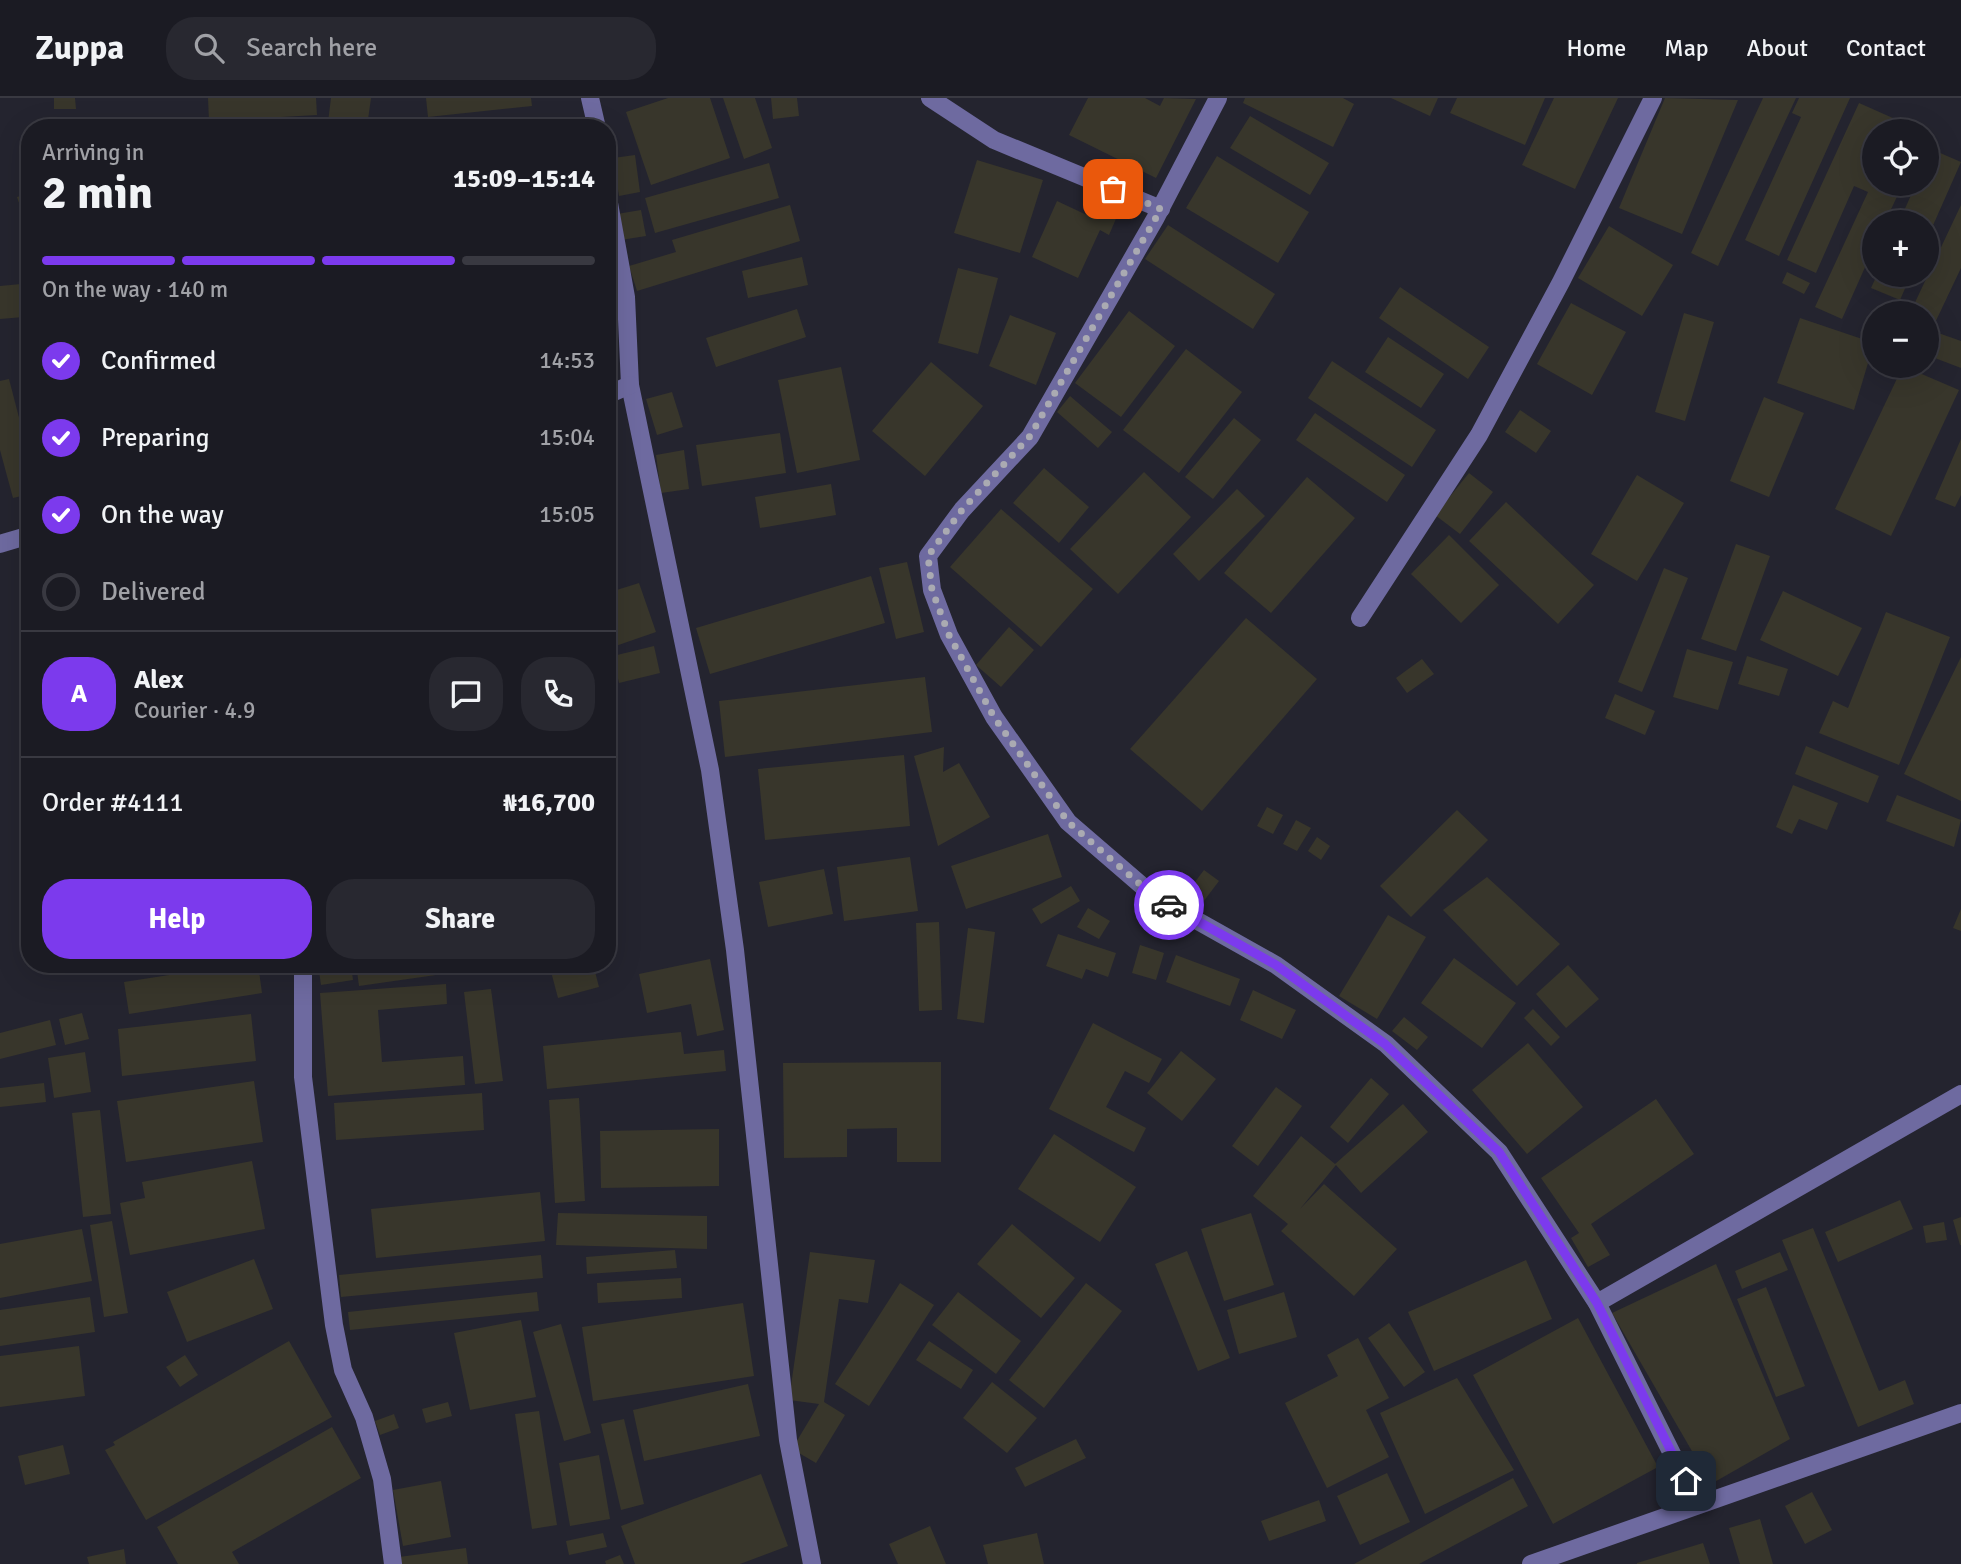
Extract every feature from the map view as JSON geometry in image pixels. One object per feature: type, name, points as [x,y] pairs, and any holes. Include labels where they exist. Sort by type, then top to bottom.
[{"type":"street","points":[[590,98],[595,119]]},
{"type":"street","points":[[930,98],[994,140],[1161,209]]},
{"type":"street","points":[[1218,98],[1161,209],[1030,436],[962,510],[928,556],[932,590],[949,635],[994,717],[1068,822],[1155,897],[1276,965],[1385,1044],[1499,1152],[1597,1303],[1697,1504]]},
{"type":"street","points":[[1360,618],[1479,435],[1561,282],[1653,98]]},
{"type":"street","points":[[616,244],[625,297],[630,385],[710,771],[737,963],[788,1440],[813,1564]]},
{"type":"street","points":[[616,391],[630,385]]},
{"type":"street","points":[[0,544],[21,538]]},
{"type":"street","points":[[303,973],[303,1077],[334,1325],[343,1370],[364,1417],[382,1479],[393,1564]]},
{"type":"street","points":[[1597,1303],[1961,1094]]},
{"type":"street","points":[[1531,1564],[1961,1413]]},
{"type":"building","points":[[54,98],[75,98],[76,109],[54,109]]},
{"type":"building","points":[[208,98],[316,98],[317,115],[209,119]]},
{"type":"building","points":[[331,98],[371,98],[368,119],[328,119]]},
{"type":"building","points":[[426,98],[531,98],[532,106],[428,117]]},
{"type":"building","points":[[668,98],[710,98],[730,158],[651,185],[626,112]]},
{"type":"building","points":[[723,98],[755,98],[772,148],[744,159]]},
{"type":"building","points":[[771,98],[797,98],[799,116],[773,119]]},
{"type":"building","points":[[1088,98],[1145,98],[1160,106],[1164,98],[1196,99],[1156,178],[1069,135]]},
{"type":"building","points":[[1245,98],[1343,98],[1354,104],[1333,147],[1243,103]]},
{"type":"building","points":[[1391,98],[1438,98],[1430,116]]},
{"type":"building","points":[[1457,98],[1545,98],[1525,145],[1450,113]]},
{"type":"building","points":[[1554,98],[1618,98],[1575,189],[1522,165]]},
{"type":"building","points":[[1665,98],[1738,100],[1682,234],[1619,208]]},
{"type":"building","points":[[1763,98],[1796,98],[1718,266],[1691,253]]},
{"type":"building","points":[[1799,98],[1850,98],[1779,256],[1745,240],[1801,117],[1792,113]]},
{"type":"building","points":[[1859,103],[1895,119],[1862,119],[1862,189],[1854,186],[1816,273],[1787,260]]},
{"type":"building","points":[[1250,116],[1329,163],[1310,195],[1230,148]]},
{"type":"building","points":[[1939,152],[1961,162],[1939,212],[1904,210],[1911,196],[1939,196]]},
{"type":"building","points":[[635,155],[640,192],[619,196],[616,158]]},
{"type":"building","points":[[1217,156],[1309,212],[1278,263],[1186,208]]},
{"type":"building","points":[[977,160],[1043,180],[1020,253],[954,233]]},
{"type":"building","points":[[769,163],[779,198],[655,233],[645,198]]},
{"type":"building","points":[[1866,196],[1897,196],[1891,210],[1862,210],[1862,274],[1842,319],[1815,307]]},
{"type":"building","points":[[1057,201],[1089,216],[1095,204],[1118,214],[1109,235],[1100,230],[1078,278],[1032,257]]},
{"type":"building","points":[[790,205],[800,241],[637,291],[629,266],[676,252],[672,240]]},
{"type":"building","points":[[1961,205],[1961,268],[1939,314],[1939,301],[1916,301],[1922,287],[1939,287],[1939,252]]},
{"type":"building","points":[[641,210],[646,236],[621,240],[617,214]]},
{"type":"building","points":[[1168,225],[1275,294],[1253,329],[1145,259]]},
{"type":"building","points":[[1609,226],[1673,265],[1642,316],[1578,278]]},
{"type":"building","points":[[802,257],[808,285],[748,298],[742,271]]},
{"type":"building","points":[[958,268],[998,278],[978,354],[938,343]]},
{"type":"building","points":[[1787,272],[1810,283],[1804,294],[1782,283]]},
{"type":"building","points":[[21,284],[21,317],[0,319],[0,286]]},
{"type":"building","points":[[1400,287],[1489,347],[1468,379],[1379,318]]},
{"type":"building","points":[[1871,287],[1906,287],[1900,300]]},
{"type":"building","points":[[1571,303],[1626,332],[1592,395],[1537,364]]},
{"type":"building","points":[[797,309],[806,337],[716,367],[706,338]]},
{"type":"building","points":[[1129,311],[1175,346],[1121,417],[1075,383]]},
{"type":"building","points":[[1684,313],[1714,322],[1685,421],[1655,412]]},
{"type":"building","points":[[1010,315],[1056,333],[1036,385],[989,366]]},
{"type":"building","points":[[1800,318],[1862,339],[1864,378],[1854,410],[1777,383]]},
{"type":"building","points":[[1939,333],[1961,341],[1961,368],[1939,360]]},
{"type":"building","points":[[1388,337],[1444,374],[1421,408],[1365,372]]},
{"type":"building","points":[[1186,349],[1242,392],[1179,473],[1123,430]]},
{"type":"building","points":[[1332,361],[1436,430],[1412,467],[1308,398]]},
{"type":"building","points":[[931,362],[983,406],[925,476],[872,431]]},
{"type":"building","points":[[841,367],[860,460],[797,473],[778,380]]},
{"type":"building","points":[[1897,378],[1931,378],[1959,390],[1891,536],[1835,509]]},
{"type":"building","points":[[9,379],[21,425],[21,496],[13,498],[0,450],[0,381]]},
{"type":"building","points":[[672,392],[683,427],[657,435],[646,399]]},
{"type":"building","points":[[1070,396],[1112,432],[1098,448],[1057,412]]},
{"type":"building","points":[[1764,397],[1804,413],[1769,497],[1730,481]]},
{"type":"building","points":[[1520,410],[1551,431],[1536,453],[1505,432]]},
{"type":"building","points":[[1315,413],[1405,475],[1387,502],[1296,440]]},
{"type":"building","points":[[1234,418],[1261,440],[1213,499],[1185,477]]},
{"type":"building","points":[[780,433],[786,473],[702,486],[696,445]]},
{"type":"building","points":[[1961,439],[1961,495],[1955,507],[1935,499]]},
{"type":"building","points":[[684,450],[689,489],[661,493],[656,455]]},
{"type":"building","points":[[1044,468],[1089,507],[1059,543],[1013,503]]},
{"type":"building","points":[[1144,472],[1191,517],[1118,594],[1070,549]]},
{"type":"building","points":[[1469,473],[1493,492],[1460,534],[1435,515]]},
{"type":"building","points":[[1637,475],[1684,503],[1637,581],[1591,554]]},
{"type":"building","points":[[1307,477],[1355,518],[1271,613],[1224,573]]},
{"type":"building","points":[[831,484],[836,515],[760,528],[755,497]]},
{"type":"building","points":[[1237,489],[1265,516],[1199,581],[1173,554]]},
{"type":"building","points":[[1506,502],[1594,585],[1558,624],[1469,541]]},
{"type":"building","points":[[1001,509],[1093,589],[1041,647],[950,567]]},
{"type":"building","points":[[1449,535],[1499,585],[1461,623],[1411,574]]},
{"type":"building","points":[[1736,544],[1770,556],[1736,651],[1701,639]]},
{"type":"building","points":[[907,562],[924,632],[896,639],[879,568]]},
{"type":"building","points":[[1664,568],[1688,578],[1642,692],[1618,682]]},
{"type":"building","points":[[871,576],[885,623],[710,674],[696,628]]},
{"type":"building","points":[[639,583],[656,632],[616,646],[616,590]]},
{"type":"building","points":[[1783,591],[1862,628],[1838,676],[1760,640]]},
{"type":"building","points":[[1886,612],[1950,637],[1899,765],[1819,733],[1833,701],[1848,708]]},
{"type":"building","points":[[1246,618],[1317,679],[1202,811],[1130,749]]},
{"type":"building","points":[[1009,627],[1034,650],[1001,687],[976,665]]},
{"type":"building","points":[[654,646],[660,673],[619,683],[616,655]]},
{"type":"building","points":[[1687,649],[1733,662],[1718,710],[1673,697]]},
{"type":"building","points":[[1747,656],[1788,669],[1779,696],[1738,684]]},
{"type":"building","points":[[1961,657],[1961,801],[1904,774]]},
{"type":"building","points":[[1422,659],[1434,674],[1407,693],[1396,678]]},
{"type":"building","points":[[925,677],[932,732],[725,757],[719,701]]},
{"type":"building","points":[[1615,694],[1655,711],[1645,735],[1605,718]]},
{"type":"building","points":[[1806,746],[1879,776],[1868,803],[1795,774]]},
{"type":"building","points":[[944,747],[943,772],[959,763],[990,817],[938,846],[914,756]]},
{"type":"building","points":[[904,755],[910,826],[765,840],[758,769]]},
{"type":"building","points":[[1793,785],[1838,803],[1827,830],[1799,819],[1792,834],[1776,827]]},
{"type":"building","points":[[1897,795],[1961,820],[1954,847],[1886,821]]},
{"type":"building","points":[[1267,807],[1283,815],[1273,834],[1257,826]]},
{"type":"building","points":[[1457,810],[1488,840],[1411,917],[1380,886]]},
{"type":"building","points":[[1296,820],[1311,828],[1297,851],[1283,844]]},
{"type":"building","points":[[1048,834],[1062,877],[966,909],[951,866]]},
{"type":"building","points":[[1317,837],[1330,846],[1321,860],[1308,851]]},
{"type":"building","points":[[910,857],[918,911],[844,921],[837,867]]},
{"type":"building","points":[[824,869],[833,914],[768,927],[759,882]]},
{"type":"building","points":[[1204,870],[1219,881],[1197,910],[1182,899]]},
{"type":"building","points":[[1487,877],[1560,944],[1517,986],[1443,910]]},
{"type":"building","points":[[1071,886],[1080,901],[1041,924],[1032,909]]},
{"type":"building","points":[[1088,908],[1110,921],[1099,939],[1077,927]]},
{"type":"building","points":[[1961,909],[1961,931],[1953,928]]},
{"type":"building","points":[[1388,915],[1426,937],[1377,1019],[1339,996]]},
{"type":"building","points":[[939,922],[942,1010],[919,1011],[916,923]]},
{"type":"building","points":[[968,928],[995,932],[984,1023],[957,1019]]},
{"type":"building","points":[[1058,934],[1116,953],[1108,977],[1086,969],[1082,979],[1046,966]]},
{"type":"building","points":[[1140,945],[1164,953],[1156,980],[1132,973]]},
{"type":"building","points":[[1176,955],[1240,979],[1230,1006],[1166,982]]},
{"type":"building","points":[[1454,958],[1516,1003],[1482,1048],[1421,1003]]},
{"type":"building","points":[[710,959],[724,1030],[697,1036],[691,1004],[647,1013],[639,974]]},
{"type":"building","points":[[1568,965],[1599,999],[1566,1028],[1536,994]]},
{"type":"building","points":[[182,973],[259,973],[262,993],[129,1014],[124,982]]},
{"type":"building","points":[[319,973],[352,973],[353,980],[321,985]]},
{"type":"building","points":[[357,973],[450,973],[359,986]]},
{"type":"building","points":[[551,973],[595,973],[599,987],[558,998]]},
{"type":"building","points":[[446,984],[447,1004],[378,1010],[382,1062],[463,1056],[465,1085],[328,1096],[320,993]]},
{"type":"building","points":[[491,989],[503,1081],[475,1084],[464,992]]},
{"type":"building","points":[[1253,990],[1296,1010],[1282,1039],[1240,1020]]},
{"type":"building","points":[[1533,1009],[1560,1037],[1551,1046],[1524,1018]]},
{"type":"building","points":[[82,1013],[89,1039],[65,1045],[59,1019]]},
{"type":"building","points":[[251,1014],[256,1061],[122,1076],[118,1029]]},
{"type":"building","points":[[1404,1017],[1428,1037],[1417,1050],[1392,1031]]},
{"type":"building","points":[[50,1020],[56,1045],[0,1059],[0,1033]]},
{"type":"building","points":[[1093,1023],[1162,1059],[1149,1083],[1125,1071],[1106,1107],[1146,1128],[1134,1152],[1049,1109]]},
{"type":"building","points":[[681,1032],[684,1054],[724,1050],[726,1071],[547,1089],[543,1046]]},
{"type":"building","points":[[1528,1043],[1583,1107],[1527,1154],[1472,1090]]},
{"type":"building","points":[[1181,1051],[1216,1079],[1182,1121],[1147,1093]]},
{"type":"building","points":[[85,1052],[91,1092],[54,1098],[48,1058]]},
{"type":"building","points":[[941,1062],[941,1162],[897,1162],[897,1128],[847,1129],[847,1157],[784,1158],[783,1063]]},
{"type":"building","points":[[1371,1078],[1389,1094],[1348,1143],[1330,1127]]},
{"type":"building","points":[[254,1081],[263,1142],[126,1162],[117,1101]]},
{"type":"building","points":[[44,1083],[46,1102],[0,1107],[0,1088]]},
{"type":"building","points":[[1276,1087],[1302,1106],[1258,1166],[1232,1146]]},
{"type":"building","points":[[482,1093],[484,1130],[336,1140],[334,1103]]},
{"type":"building","points":[[579,1098],[585,1201],[555,1203],[549,1100]]},
{"type":"building","points":[[1656,1099],[1694,1154],[1591,1224],[1610,1255],[1588,1267],[1571,1238],[1579,1233],[1541,1178]]},
{"type":"building","points":[[1403,1104],[1428,1132],[1361,1193],[1336,1165],[1300,1209],[1324,1184],[1397,1249],[1354,1296],[1281,1231],[1288,1224],[1253,1196],[1301,1136],[1335,1164]]},
{"type":"building","points":[[100,1110],[111,1214],[83,1217],[72,1113]]},
{"type":"building","points":[[719,1129],[719,1186],[601,1188],[600,1131]]},
{"type":"building","points":[[1054,1134],[1136,1187],[1100,1242],[1018,1189]]},
{"type":"building","points":[[252,1161],[265,1229],[130,1255],[120,1203],[145,1198],[142,1182]]},
{"type":"building","points":[[540,1192],[545,1241],[376,1258],[371,1209]]},
{"type":"building","points":[[1900,1200],[1913,1229],[1838,1262],[1825,1232]]},
{"type":"building","points":[[558,1213],[707,1216],[707,1249],[556,1245]]},
{"type":"building","points":[[1251,1213],[1274,1285],[1224,1301],[1201,1229]]},
{"type":"building","points":[[1961,1217],[1961,1245],[1960,1245],[1953,1220]]},
{"type":"building","points":[[112,1221],[128,1313],[104,1317],[90,1225]]},
{"type":"building","points":[[1944,1222],[1947,1240],[1926,1243],[1923,1226]]},
{"type":"building","points":[[1012,1224],[1075,1278],[1041,1318],[977,1264]]},
{"type":"building","points":[[1813,1228],[1879,1391],[1905,1380],[1914,1404],[1858,1427],[1782,1240]]},
{"type":"building","points":[[82,1229],[92,1281],[0,1298],[0,1244]]},
{"type":"building","points":[[675,1250],[677,1268],[587,1274],[586,1257]]},
{"type":"building","points":[[1187,1251],[1230,1358],[1198,1371],[1155,1264]]},
{"type":"building","points":[[810,1252],[875,1260],[868,1303],[839,1299],[824,1402],[845,1415],[816,1463],[792,1449],[819,1404],[789,1400]]},
{"type":"building","points":[[1780,1252],[1788,1270],[1742,1289],[1735,1271]]},
{"type":"building","points":[[541,1255],[543,1278],[341,1297],[339,1275]]},
{"type":"building","points":[[254,1259],[273,1309],[187,1342],[167,1292]]},
{"type":"building","points":[[1526,1260],[1552,1319],[1434,1371],[1408,1312]]},
{"type":"building","points":[[1716,1264],[1790,1439],[1711,1484],[1612,1313]]},
{"type":"building","points":[[681,1278],[682,1298],[598,1303],[597,1283]]},
{"type":"building","points":[[900,1283],[934,1305],[869,1406],[835,1384]]},
{"type":"building","points":[[1086,1283],[1122,1311],[1044,1408],[1009,1380]]},
{"type":"building","points":[[1766,1287],[1805,1386],[1776,1397],[1737,1299]]},
{"type":"building","points":[[537,1292],[539,1311],[350,1330],[348,1312]]},
{"type":"building","points":[[958,1292],[1021,1341],[996,1374],[932,1325]]},
{"type":"building","points":[[1284,1292],[1297,1337],[1239,1354],[1227,1310]]},
{"type":"building","points":[[90,1297],[95,1332],[0,1346],[0,1310]]},
{"type":"building","points":[[743,1303],[754,1376],[593,1401],[582,1327]]},
{"type":"building","points":[[1578,1318],[1658,1467],[1553,1524],[1473,1375]]},
{"type":"building","points":[[521,1320],[536,1397],[470,1410],[454,1333]]},
{"type":"building","points":[[1389,1323],[1425,1372],[1404,1387],[1368,1338]]},
{"type":"building","points":[[561,1324],[591,1433],[564,1441],[533,1332]]},
{"type":"building","points":[[1358,1338],[1389,1398],[1366,1410],[1389,1457],[1327,1488],[1285,1403],[1338,1376],[1327,1355]]},
{"type":"building","points":[[289,1341],[332,1417],[146,1520],[105,1450],[115,1445],[113,1442]]},
{"type":"building","points":[[929,1341],[973,1370],[961,1389],[916,1360]]},
{"type":"building","points":[[79,1346],[85,1396],[0,1407],[0,1356]]},
{"type":"building","points":[[185,1355],[198,1375],[180,1387],[166,1367]]},
{"type":"building","points":[[1457,1378],[1514,1470],[1425,1514],[1380,1413]]},
{"type":"building","points":[[992,1382],[1037,1418],[1007,1453],[963,1418]]},
{"type":"building","points":[[748,1384],[760,1436],[644,1461],[633,1410]]},
{"type":"building","points":[[448,1402],[452,1416],[426,1423],[422,1409]]},
{"type":"building","points":[[539,1411],[557,1525],[532,1529],[515,1414]]},
{"type":"building","points":[[394,1414],[399,1428],[380,1435],[375,1421]]},
{"type":"building","points":[[624,1419],[644,1504],[621,1510],[601,1424]]},
{"type":"building","points":[[332,1427],[361,1478],[232,1552],[239,1564],[178,1564],[157,1527]]},
{"type":"building","points":[[1076,1439],[1086,1458],[1025,1487],[1015,1468]]},
{"type":"building","points":[[63,1445],[70,1474],[25,1485],[18,1456]]},
{"type":"building","points":[[599,1455],[610,1519],[570,1526],[559,1463]]},
{"type":"building","points":[[1387,1473],[1410,1522],[1360,1545],[1337,1496]]},
{"type":"building","points":[[761,1474],[788,1546],[740,1564],[635,1564],[621,1526]]},
{"type":"building","points":[[1513,1478],[1528,1506],[1419,1564],[1354,1564]]},
{"type":"building","points":[[441,1481],[451,1537],[403,1546],[393,1490]]},
{"type":"building","points":[[1812,1492],[1832,1530],[1805,1544],[1785,1506]]},
{"type":"building","points":[[1319,1500],[1326,1521],[1269,1541],[1261,1521]]},
{"type":"building","points":[[1760,1519],[1773,1564],[1740,1564],[1729,1528]]},
{"type":"building","points":[[930,1526],[946,1564],[898,1564],[889,1544]]},
{"type":"building","points":[[603,1533],[607,1547],[569,1555],[566,1541]]},
{"type":"building","points":[[1037,1533],[1044,1564],[988,1564],[983,1545]]},
{"type":"building","points":[[1703,1543],[1710,1564],[1637,1564],[1637,1563]]},
{"type":"building","points":[[466,1548],[468,1564],[400,1564],[399,1557]]},
{"type":"building","points":[[124,1549],[126,1564],[89,1564],[87,1557]]},
{"type":"building","points":[[620,1555],[624,1564],[606,1564],[605,1561]]},
{"type":"way so far","points":[[1113,189],[1161,209],[1030,436],[962,510],[928,556],[932,590],[949,635],[994,717],[1068,822],[1155,897],[1169,905]]},
{"type":"route","points":[[1169,905],[1276,965],[1385,1044],[1499,1152],[1597,1303],[1686,1481]]}]
